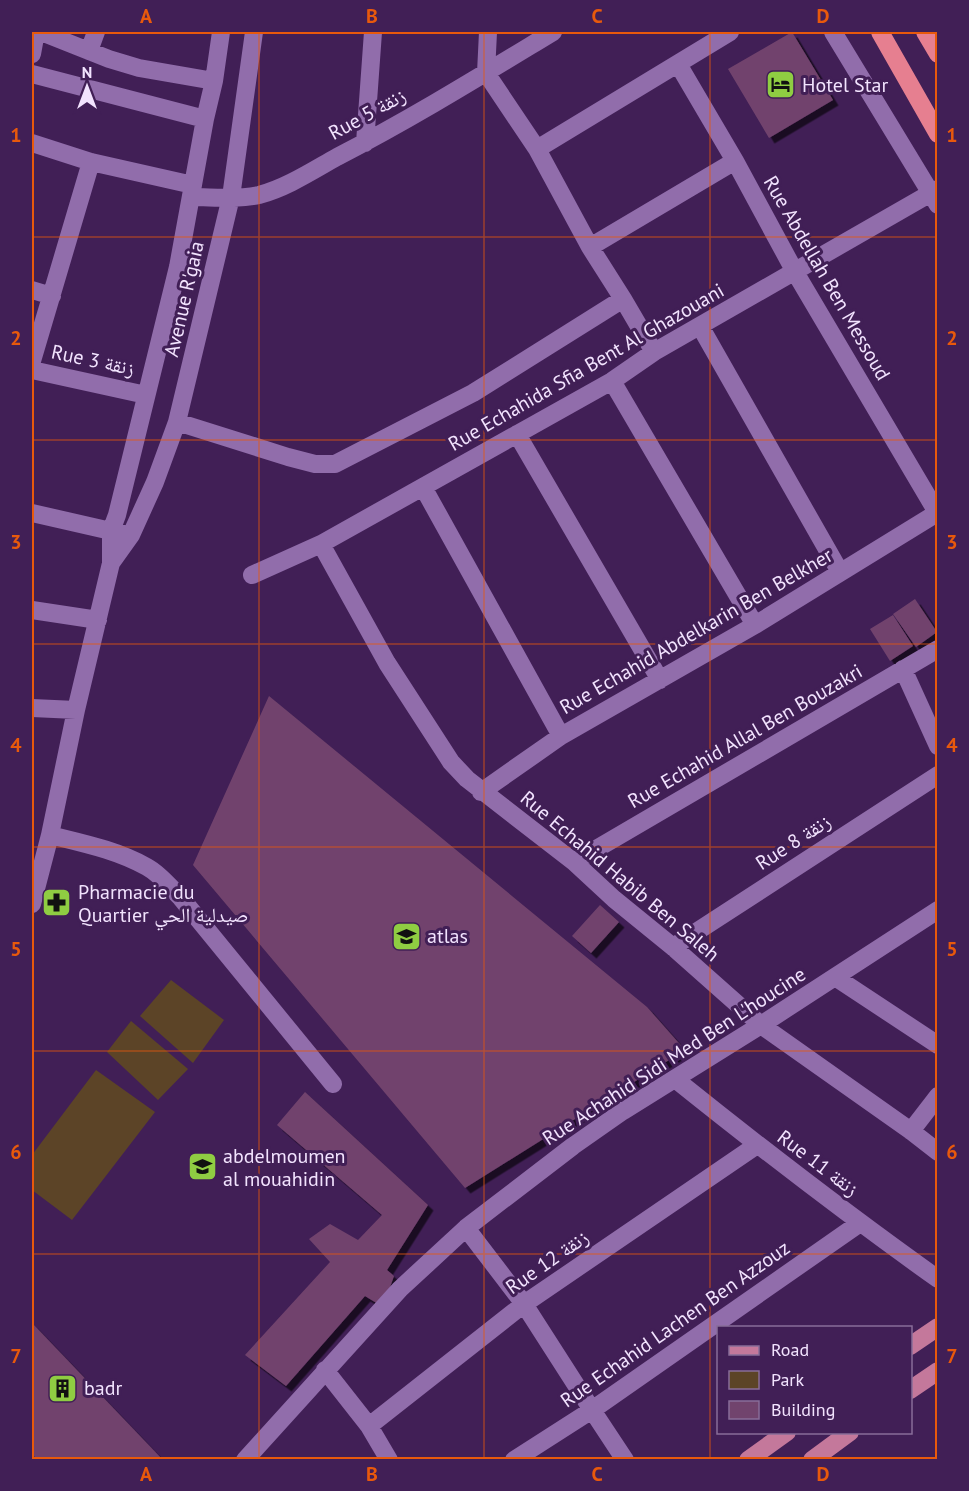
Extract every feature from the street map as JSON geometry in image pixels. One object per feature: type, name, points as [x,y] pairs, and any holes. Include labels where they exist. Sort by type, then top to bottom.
[{"type":"highway","points":[[880,32],[938,134]]},
{"type":"highway","points":[[925,32],[938,54]]},
{"type":"main road","points":[[912,1345],[938,1327]]},
{"type":"main road","points":[[912,1389],[938,1371]]},
{"type":"main road","points":[[748,1460],[784,1434]]},
{"type":"main road","points":[[812,1460],[847,1434]]},
{"type":"street","points":[[32,54],[36,32]]},
{"type":"street","points":[[41,32],[109,59],[139,68],[214,81]]},
{"type":"street","points":[[89,51],[96,32]]},
{"type":"street","name":"Avenue R'gaia","points":[[32,904],[50,835],[76,710],[111,563],[111,531],[117,515],[176,277],[214,81],[221,32]]},
{"type":"street","name":"Avenue R'gaia","points":[[111,563],[131,535],[155,482],[177,422],[231,197],[254,32]]},
{"type":"street","points":[[365,143],[372,32]]},
{"type":"street","points":[[488,32],[486,73],[537,149],[590,247],[654,352]]},
{"type":"street","name":"Rue 5 زنقة","points":[[32,143],[192,191],[231,197],[258,195],[282,186],[365,143],[553,32]]},
{"type":"street","points":[[537,149],[730,32]]},
{"type":"street","points":[[833,32],[935,196]]},
{"type":"street","name":"Rue Abdellah Ben Messoud","points":[[678,64],[735,161],[795,272],[937,514]]},
{"type":"street","points":[[32,74],[205,119]]},
{"type":"street","points":[[590,247],[735,161]]},
{"type":"street","points":[[32,361],[91,162]]},
{"type":"street","name":"Rue Echahida Sfia Bent Al Ghazouani","points":[[252,575],[321,544],[612,381],[654,352],[795,272],[935,196]]},
{"type":"street","points":[[32,290],[52,296]]},
{"type":"street","points":[[177,422],[288,458],[315,464],[335,464],[472,393],[623,299]]},
{"type":"street","points":[[700,326],[840,572]]},
{"type":"street","name":"Rue 3 زنقة","points":[[32,370],[146,395]]},
{"type":"street","points":[[612,381],[755,625]]},
{"type":"street","points":[[517,434],[660,680]]},
{"type":"street","points":[[423,487],[561,736]]},
{"type":"street","points":[[32,513],[131,535]]},
{"type":"street","name":"Rue Echahid Abdelkarin Ben Belkher","points":[[481,792],[561,736],[755,625],[937,514]]},
{"type":"street","name":"Rue Echahid Habib Ben Saleh","points":[[321,544],[387,663],[452,762],[467,779],[574,862],[762,1025],[938,1152]]},
{"type":"street","points":[[32,610],[98,620]]},
{"type":"street","name":"Rue Echahid Allal Ben Bouzakri","points":[[574,862],[938,649]]},
{"type":"street","points":[[903,669],[938,746]]},
{"type":"street","points":[[32,708],[76,710]]},
{"type":"street","name":"Rue 8 زنقة","points":[[673,947],[938,775]]},
{"type":"street","points":[[50,835],[128,858],[148,867],[163,879],[333,1084]]},
{"type":"street","name":"Rue Achahid Sidi Med Ben L'houcine","points":[[250,1458],[325,1370],[400,1289],[466,1228],[573,1146],[623,1111],[762,1025],[938,910]]},
{"type":"street","points":[[835,977],[938,1045]]},
{"type":"street","name":"Rue 11 زنقة","points":[[675,1078],[757,1145],[938,1279]]},
{"type":"street","points":[[911,1131],[938,1096]]},
{"type":"street","name":"Rue 12 زنقة","points":[[369,1426],[524,1304],[757,1145]]},
{"type":"street","name":"Rue Echahid Lachen Ben Azzouz","points":[[514,1460],[592,1410],[860,1223]]},
{"type":"street","points":[[466,1228],[524,1304],[626,1460]]},
{"type":"street","points":[[325,1370],[369,1426],[389,1460]]},
{"type":"green space","points":[[171,980],[224,1020],[193,1063],[140,1016]]},
{"type":"green space","points":[[131,1021],[188,1069],[158,1100],[107,1052]]},
{"type":"green space","points":[[96,1070],[155,1112],[72,1220],[32,1190],[32,1155]]},
{"type":"building","name":"Hotel Star","points":[[792,32],[833,100],[769,138],[728,69]]},
{"type":"building","points":[[915,599],[937,632],[916,647],[893,614]]},
{"type":"building","points":[[893,615],[913,646],[890,661],[870,629]]},
{"type":"building","name":"atlas","points":[[269,696],[647,1007],[685,1050],[465,1188],[193,865]]},
{"type":"building","points":[[600,905],[619,922],[591,953],[572,936]]},
{"type":"building","name":"abdelmoumen al mouahidin","points":[[305,1092],[428,1205],[387,1270],[394,1276],[383,1307],[365,1296],[286,1386],[245,1355],[330,1262],[309,1239],[330,1224],[358,1240],[382,1215],[277,1125]]},
{"type":"building","name":"badr","points":[[32,1323],[163,1460],[38,1460],[32,1454]]},
{"type":"place","name":"Hotel Star","points":[[781,85]]},
{"type":"place","name":"Pharmacie du Quartier صيدلية الحي","points":[[57,903]]},
{"type":"place","name":"atlas","points":[[406,936]]},
{"type":"place","name":"abdelmoumen al mouahidin","points":[[202,1167]]},
{"type":"place","name":"badr","points":[[63,1388]]}]
